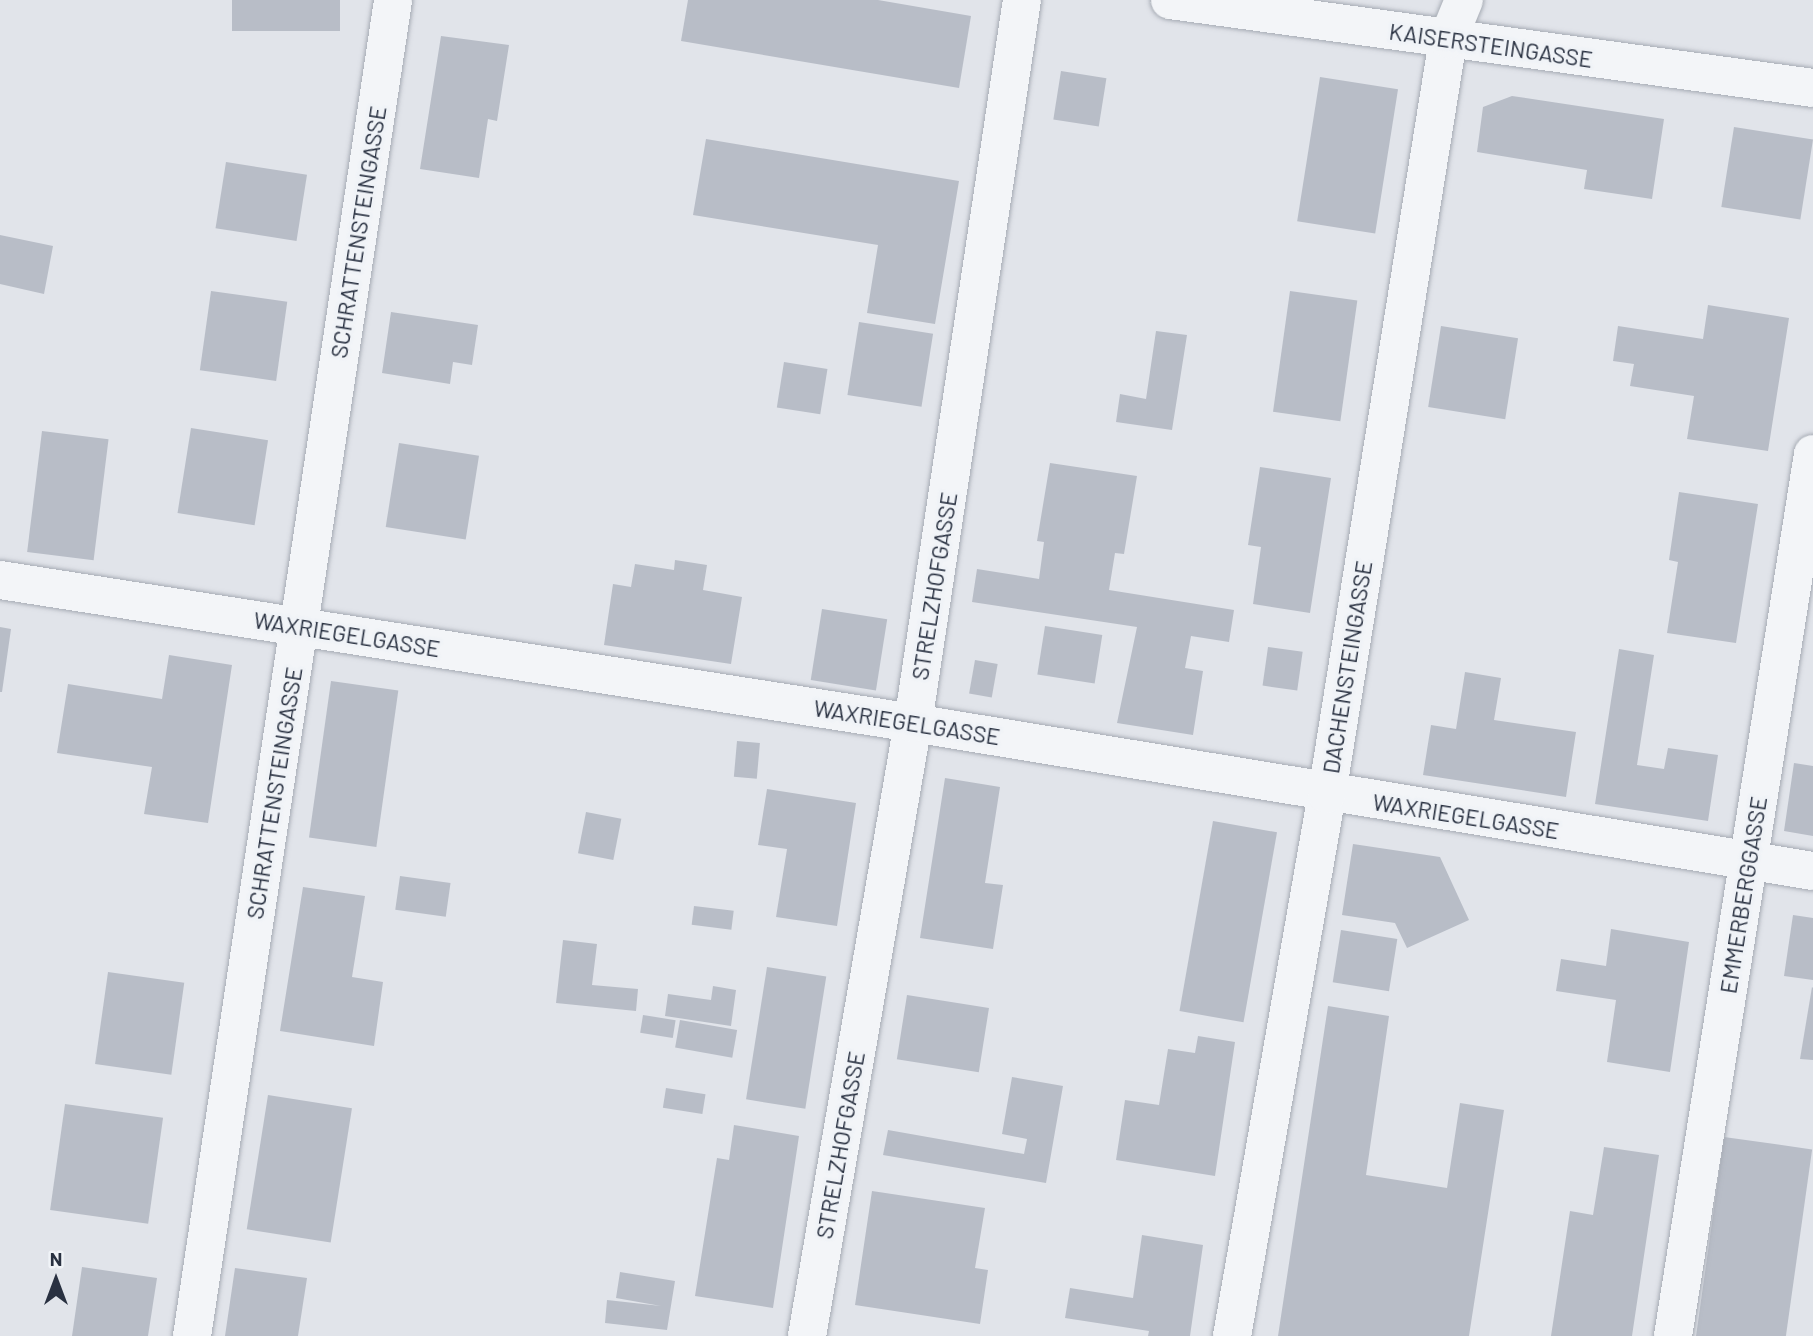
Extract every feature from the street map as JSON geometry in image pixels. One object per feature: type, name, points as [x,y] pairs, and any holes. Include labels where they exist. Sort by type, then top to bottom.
[{"type":"street","name":"SCHRATTENSTEINGASSE","points":[[192,1336],[393,0]]},
{"type":"street","name":"STRELZHOFGASSE","points":[[807,1336],[913,723],[1022,0]]},
{"type":"street","name":"KAISERSTEINGASSE","points":[[1170,0],[1813,88]]},
{"type":"street","name":"DACHENSTEINGASSE","points":[[1232,1336],[1327,794],[1448,39],[1464,0]]},
{"type":"street","name":"EMMERBERGGASSE","points":[[1672,1336],[1813,454]]},
{"type":"street","name":"WAXRIEGELGASSE","points":[[0,580],[913,723],[1327,794],[1813,871]]},
{"type":"building","points":[[232,0],[340,0],[340,31],[232,31]]},
{"type":"building","points":[[688,0],[878,0],[971,16],[959,88],[681,41]]},
{"type":"building","points":[[441,36],[509,45],[497,121],[488,119],[479,178],[420,169]]},
{"type":"building","points":[[1061,71],[1106,78],[1099,127],[1053,119]]},
{"type":"building","points":[[1320,77],[1398,89],[1375,234],[1297,221]]},
{"type":"building","points":[[1512,96],[1664,119],[1652,199],[1584,189],[1587,170],[1477,152],[1483,107]]},
{"type":"building","points":[[1734,127],[1813,140],[1800,220],[1721,207]]},
{"type":"building","points":[[706,139],[959,181],[935,324],[867,313],[878,245],[693,215]]},
{"type":"building","points":[[226,162],[307,175],[297,241],[216,228]]},
{"type":"building","points":[[0,235],[53,246],[44,294],[0,284]]},
{"type":"building","points":[[211,291],[287,302],[276,381],[200,370]]},
{"type":"building","points":[[1290,291],[1357,300],[1340,421],[1273,412]]},
{"type":"building","points":[[1708,305],[1789,318],[1768,451],[1687,439],[1694,396],[1630,386],[1634,364],[1613,361],[1618,326],[1703,339]]},
{"type":"building","points":[[391,312],[478,325],[472,365],[453,362],[450,384],[382,373]]},
{"type":"building","points":[[859,322],[933,334],[922,407],[847,395]]},
{"type":"building","points":[[1441,326],[1518,338],[1505,419],[1428,407]]},
{"type":"building","points":[[1156,331],[1187,335],[1172,430],[1116,422],[1120,394],[1146,399]]},
{"type":"building","points":[[784,362],[827,369],[820,414],[777,407]]},
{"type":"building","points":[[191,428],[268,440],[255,525],[178,513]]},
{"type":"building","points":[[42,431],[109,439],[94,560],[27,552]]},
{"type":"building","points":[[399,443],[479,456],[466,540],[386,527]]},
{"type":"building","points":[[1050,463],[1137,476],[1124,554],[1115,553],[1109,590],[1234,610],[1229,642],[1191,636],[1185,668],[1203,671],[1193,735],[1117,723],[1137,627],[972,602],[977,569],[1039,579],[1044,542],[1037,541]]},
{"type":"building","points":[[1260,467],[1331,478],[1310,613],[1253,604],[1261,547],[1248,545]]},
{"type":"building","points":[[1679,492],[1758,504],[1736,643],[1667,633],[1678,562],[1669,560]]},
{"type":"building","points":[[675,560],[707,565],[703,590],[742,597],[731,664],[604,645],[613,584],[631,587],[635,564],[674,570]]},
{"type":"building","points":[[822,609],[887,619],[876,690],[811,680]]},
{"type":"building","points":[[1045,626],[1102,635],[1095,683],[1037,674]]},
{"type":"building","points":[[0,627],[11,629],[2,692],[0,692]]},
{"type":"building","points":[[1268,647],[1303,652],[1297,690],[1263,686]]},
{"type":"building","points":[[1619,649],[1654,655],[1637,765],[1664,769],[1668,748],[1718,755],[1708,821],[1595,804]]},
{"type":"building","points":[[169,655],[232,665],[208,823],[144,814],[152,767],[57,753],[68,684],[162,699]]},
{"type":"building","points":[[975,660],[998,664],[992,697],[969,693]]},
{"type":"building","points":[[1465,672],[1501,678],[1494,720],[1576,732],[1566,797],[1423,775],[1431,725],[1456,729]]},
{"type":"building","points":[[331,681],[398,690],[376,847],[309,837]]},
{"type":"building","points":[[737,741],[760,743],[757,779],[734,777]]},
{"type":"building","points":[[1794,763],[1813,766],[1813,836],[1784,831]]},
{"type":"building","points":[[945,778],[1000,787],[985,883],[1003,885],[993,949],[920,938]]},
{"type":"building","points":[[767,789],[856,803],[837,926],[776,917],[787,849],[758,845]]},
{"type":"building","points":[[586,812],[621,819],[613,860],[578,853]]},
{"type":"building","points":[[1213,821],[1277,832],[1243,1022],[1179,1011]]},
{"type":"building","points":[[1353,844],[1440,857],[1469,920],[1407,948],[1395,923],[1342,915]]},
{"type":"building","points":[[400,876],[451,883],[446,917],[395,910]]},
{"type":"building","points":[[303,887],[365,896],[352,977],[383,982],[374,1046],[280,1031]]},
{"type":"building","points":[[694,906],[734,911],[731,930],[692,925]]},
{"type":"building","points":[[1793,915],[1813,918],[1813,980],[1784,976]]},
{"type":"building","points":[[1611,929],[1689,942],[1670,1072],[1607,1062],[1616,1000],[1556,991],[1561,959],[1606,966]]},
{"type":"building","points":[[1341,930],[1397,939],[1389,991],[1333,982]]},
{"type":"building","points":[[563,940],[597,944],[592,985],[638,989],[636,1011],[556,1003]]},
{"type":"building","points":[[767,967],[826,976],[805,1109],[746,1099]]},
{"type":"building","points":[[108,972],[184,983],[171,1075],[95,1064]]},
{"type":"building","points":[[713,986],[736,990],[731,1026],[665,1016],[668,994],[711,1000]]},
{"type":"building","points":[[1813,988],[1813,1060],[1800,1059]]},
{"type":"building","points":[[907,995],[989,1008],[979,1072],[897,1059]]},
{"type":"building","points":[[1328,1006],[1389,1016],[1366,1175],[1447,1188],[1460,1103],[1504,1110],[1469,1336],[1278,1336]]},
{"type":"building","points":[[643,1015],[676,1020],[673,1038],[640,1033]]},
{"type":"building","points":[[680,1020],[737,1030],[732,1058],[675,1048]]},
{"type":"building","points":[[1198,1036],[1235,1042],[1215,1176],[1116,1160],[1125,1100],[1159,1105],[1168,1049],[1195,1053]]},
{"type":"building","points":[[1012,1077],[1063,1086],[1046,1183],[883,1155],[888,1130],[1024,1154],[1027,1139],[1002,1134]]},
{"type":"building","points":[[666,1088],[706,1094],[702,1114],[663,1108]]},
{"type":"building","points":[[268,1095],[352,1108],[331,1243],[247,1229]]},
{"type":"building","points":[[65,1104],[163,1118],[148,1224],[50,1210]]},
{"type":"building","points":[[734,1125],[799,1136],[773,1308],[695,1296],[717,1158],[729,1160]]},
{"type":"building","points":[[1724,1137],[1812,1149],[1786,1336],[1696,1336]]},
{"type":"building","points":[[1604,1147],[1659,1155],[1632,1336],[1551,1336],[1570,1211],[1593,1215]]},
{"type":"building","points":[[872,1191],[985,1208],[975,1268],[988,1270],[980,1324],[855,1305]]},
{"type":"building","points":[[1142,1235],[1203,1245],[1190,1336],[1148,1336],[1149,1331],[1065,1318],[1070,1288],[1133,1298]]},
{"type":"building","points":[[82,1267],[157,1278],[148,1336],[72,1336]]},
{"type":"building","points":[[235,1268],[307,1278],[298,1336],[225,1336]]},
{"type":"building","points":[[620,1272],[675,1281],[667,1330],[605,1323],[607,1300],[661,1306],[616,1298]]}]
